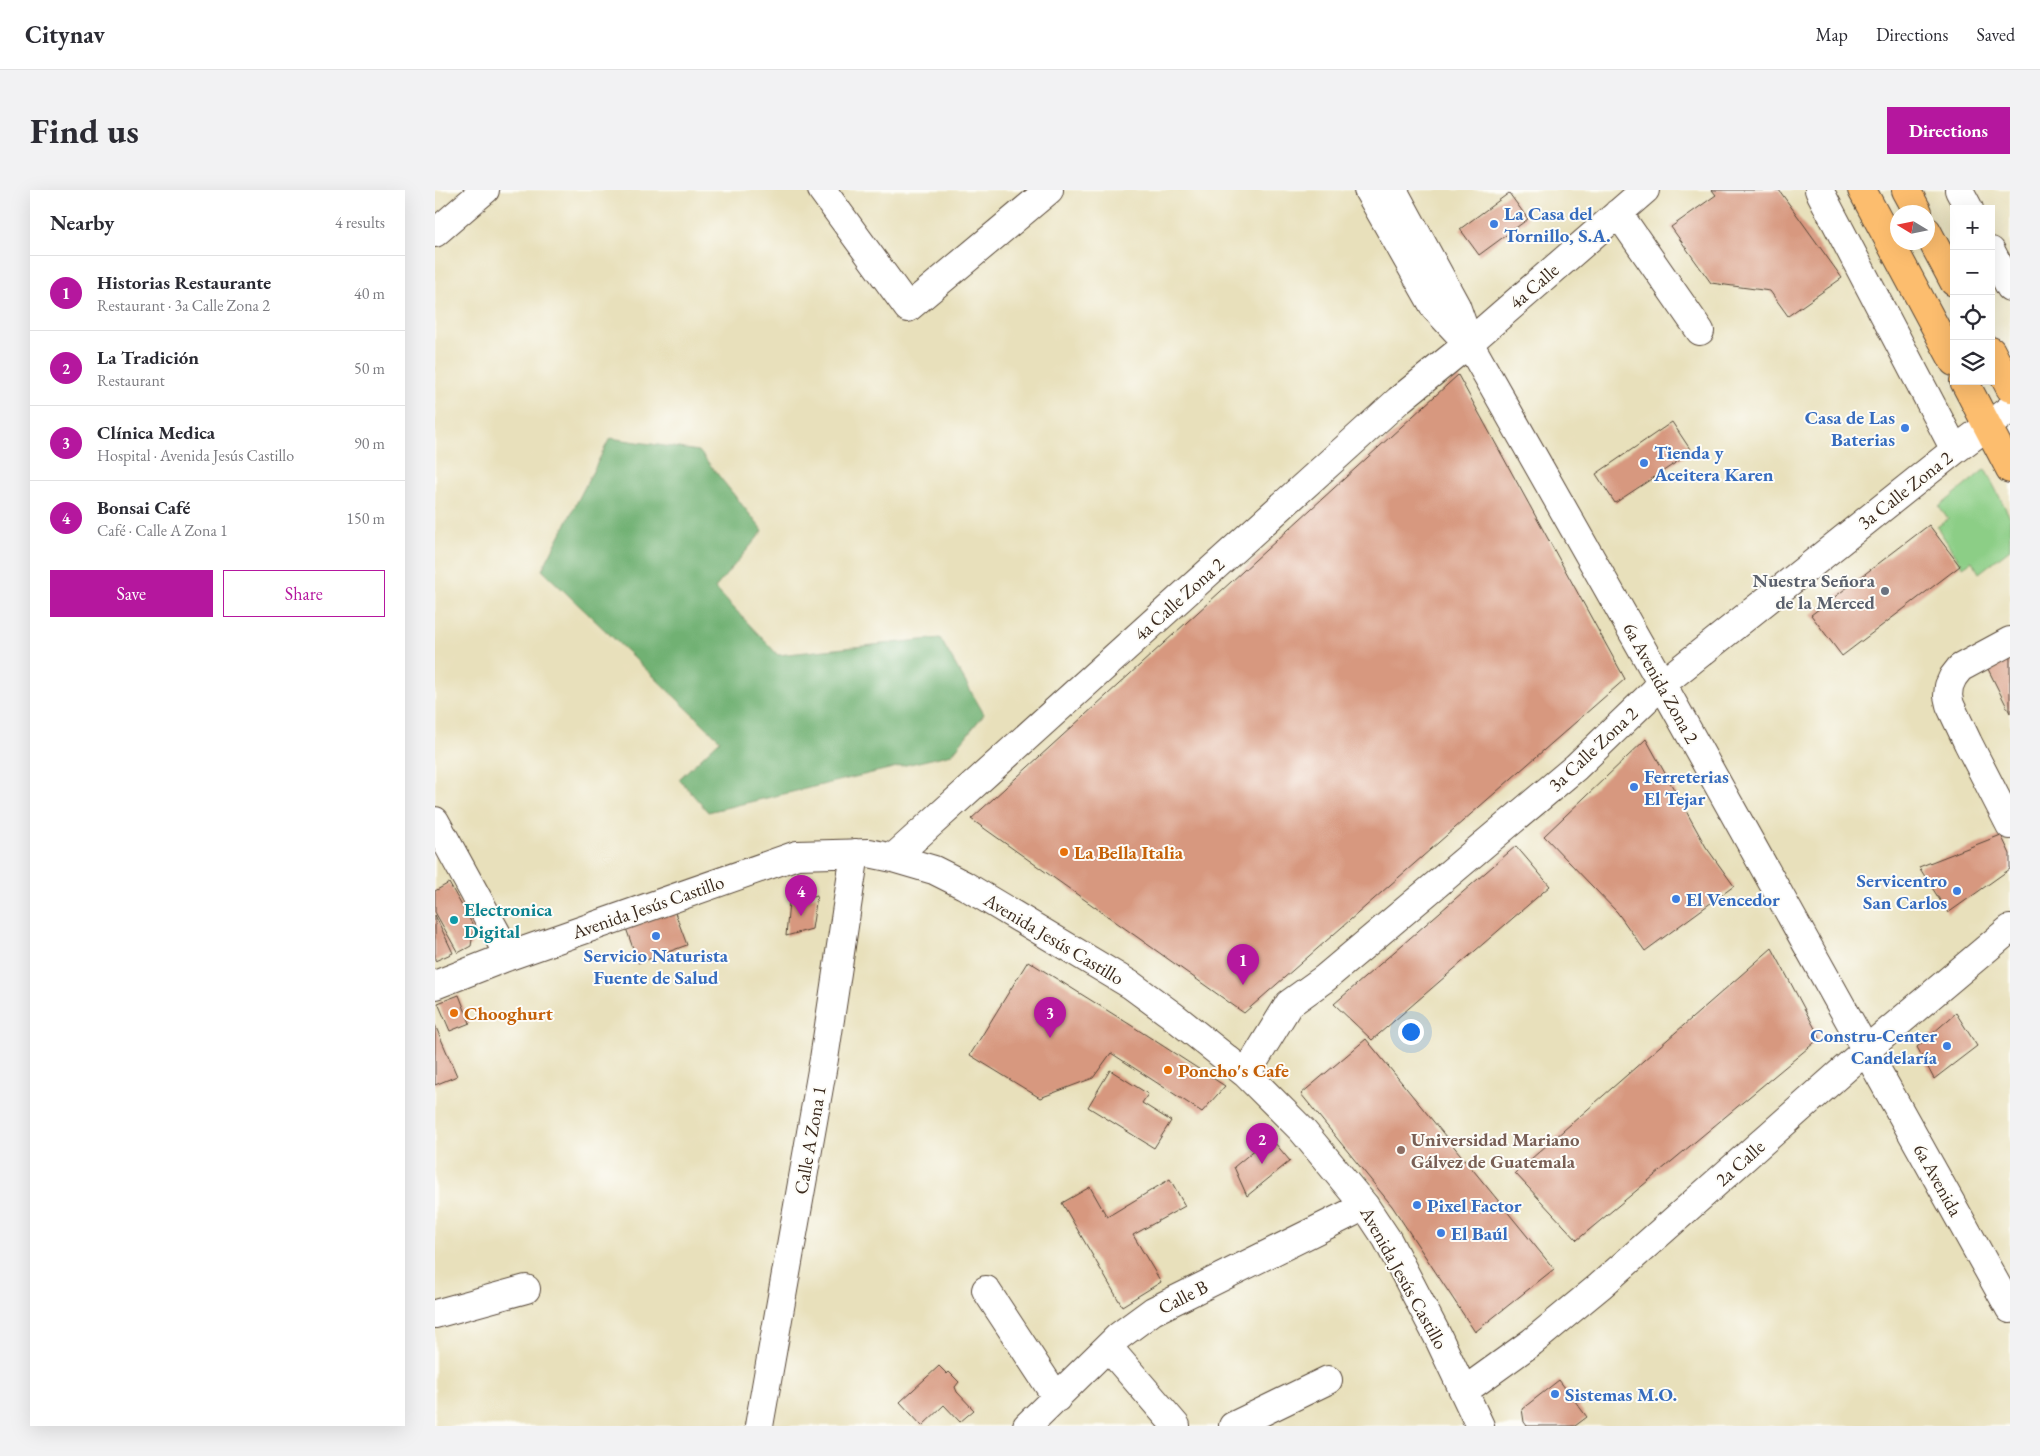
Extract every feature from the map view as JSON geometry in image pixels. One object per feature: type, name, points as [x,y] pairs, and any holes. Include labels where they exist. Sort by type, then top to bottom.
[{"type":"main road","points":[[1863,190],[1950,354]]},
{"type":"main road","points":[[1906,190],[1914,205]]},
{"type":"main road","points":[[1935,246],[1950,274]]},
{"type":"main road","points":[[1995,359],[2010,388]]},
{"type":"main road","points":[[1966,385],[2010,469]]},
{"type":"street","points":[[435,233],[485,190]]},
{"type":"street","points":[[822,190],[908,308],[1049,190]]},
{"type":"street","name":"4a Calle","points":[[1469,343],[1645,190]]},
{"type":"street","points":[[1819,190],[1955,450]]},
{"type":"street","points":[[1959,190],[1967,205]]},
{"type":"street","name":"6a Avenida Zona 2","points":[[1384,195],[1435,308],[1469,343],[1865,1051]]},
{"type":"street","points":[[1618,213],[1700,331]]},
{"type":"street","points":[[1995,259],[2010,287]]},
{"type":"street","name":"4a Calle Zona 2","points":[[893,858],[1399,400],[1469,343]]},
{"type":"street","name":"3a Calle Zona 2","points":[[1246,1074],[1289,1004],[1324,979],[1553,786],[1661,684],[1955,450],[2010,409]]},
{"type":"street","points":[[2010,640],[1960,668],[1949,686],[1948,696],[1950,705],[1968,743],[2010,825]]},
{"type":"street","points":[[435,821],[509,956]]},
{"type":"street","name":"Avenida Jesús Castillo","points":[[435,985],[509,956],[797,855],[855,853],[893,858],[934,870],[964,885],[1085,957],[1172,1014],[1246,1074],[1303,1130],[1365,1206],[1387,1238],[1411,1282],[1479,1426]]},
{"type":"street","name":"Calle A Zona 1","points":[[759,1426],[824,1059],[855,853]]},
{"type":"street","name":"2a Calle","points":[[1464,1391],[1532,1342],[1600,1286],[1865,1051],[2010,928]]},
{"type":"street","name":"6a Avenida","points":[[1865,1051],[2010,1309]]},
{"type":"street","name":"Calle B","points":[[1027,1426],[1131,1326],[1153,1311],[1365,1206]]},
{"type":"street","points":[[435,1314],[526,1290]]},
{"type":"street","points":[[985,1290],[1057,1398]]},
{"type":"street","points":[[1108,1348],[1176,1426]]},
{"type":"street","points":[[1233,1426],[1328,1380]]},
{"type":"green space","points":[[610,438],[699,451],[763,531],[715,588],[778,655],[940,638],[984,714],[952,754],[708,812],[679,779],[720,740],[542,570]]},
{"type":"green space","points":[[1985,469],[2010,517],[2010,549],[1979,573],[1972,561],[1963,567],[1937,527],[1948,519],[1939,507]]},
{"type":"building","points":[[1712,190],[1779,190],[1842,278],[1788,316],[1770,291],[1711,283],[1671,227],[1716,195]]},
{"type":"building","name":"La Casa del Tornillo, S.A.","points":[[1509,193],[1528,219],[1479,255],[1460,229]]},
{"type":"building","points":[[1458,375],[1625,679],[1244,1013],[971,819]]},
{"type":"building","name":"Tienda y Aceitera Karen","points":[[1672,422],[1692,452],[1615,503],[1596,474]]},
{"type":"building","name":"Nuestra Señora de la Merced","points":[[1929,525],[1960,566],[1842,656],[1811,615]]},
{"type":"building","points":[[2010,650],[2010,713],[1985,663]]},
{"type":"building","name":"Ferreterias El Tejar","points":[[1646,739],[1706,847],[1734,886],[1645,951],[1617,912],[1544,836]]},
{"type":"building","name":"Servicentro San Carlos","points":[[2001,835],[2010,854],[2010,869],[1948,913],[1919,867]]},
{"type":"building","points":[[1516,846],[1550,886],[1372,1040],[1334,1004]]},
{"type":"building","name":"Electronica Digital","points":[[449,883],[474,927],[471,946],[458,953],[435,912],[435,891]]},
{"type":"building","points":[[817,896],[812,929],[786,936],[789,902]]},
{"type":"building","name":"Servicio Naturista Fuente de Salud","points":[[674,910],[687,945],[638,963],[626,928]]},
{"type":"building","points":[[435,915],[453,953],[435,961]]},
{"type":"building","name":"Universidad Mariano Gálvez de Guatemala","points":[[1772,948],[1820,1038],[1577,1240],[1515,1173]]},
{"type":"building","points":[[1028,961],[1225,1086],[1202,1112],[1111,1053],[1093,1078],[1040,1098],[970,1055]]},
{"type":"building","name":"Chooghurt","points":[[459,995],[470,1023],[450,1031],[438,1003]]},
{"type":"building","name":"Constru-Center Candelaría","points":[[1956,1013],[1977,1046],[1934,1079],[1917,1047]]},
{"type":"building","points":[[435,1025],[457,1076],[435,1085]]},
{"type":"building","name":"Universidad Mariano Gálvez de Guatemala","points":[[1366,1039],[1554,1269],[1475,1332],[1392,1206],[1301,1094]]},
{"type":"building","points":[[1110,1070],[1148,1094],[1142,1103],[1171,1121],[1154,1148],[1088,1107]]},
{"type":"building","points":[[1270,1137],[1290,1161],[1247,1196],[1234,1167]]},
{"type":"building","points":[[1170,1179],[1185,1206],[1133,1235],[1161,1282],[1122,1306],[1062,1203],[1090,1187],[1107,1217]]},
{"type":"building","points":[[939,1366],[947,1374],[949,1372],[959,1382],[955,1387],[957,1392],[974,1410],[960,1422],[944,1405],[922,1426],[900,1402]]},
{"type":"building","name":"Sistemas M.O.","points":[[1559,1380],[1587,1417],[1575,1426],[1527,1426],[1524,1422],[1522,1409]]},
{"type":"place","name":"La Casa del Tornillo, S.A.","points":[[1494,224]]},
{"type":"place","name":"Casa de Las Baterias","points":[[1905,428]]},
{"type":"place","name":"Tienda y Aceitera Karen","points":[[1644,463]]},
{"type":"place","name":"Nuestra Señora de la Merced","points":[[1885,591]]},
{"type":"place","name":"Ferreterias El Tejar","points":[[1634,787]]},
{"type":"place","name":"La Bella Italia","points":[[1064,852]]},
{"type":"place","name":"Servicentro San Carlos","points":[[1957,891]]},
{"type":"place","name":"El Vencedor","points":[[1676,899]]},
{"type":"place","name":"Bonsai Café","points":[[801,916]]},
{"type":"place","name":"Electronica Digital","points":[[454,920]]},
{"type":"place","name":"Servicio Naturista Fuente de Salud","points":[[656,936]]},
{"type":"place","name":"Historias Restaurante","points":[[1243,985]]},
{"type":"place","name":"Chooghurt","points":[[454,1013]]},
{"type":"place","name":"Clínica Medica","points":[[1050,1038]]},
{"type":"place","name":"Constru-Center Candelaría","points":[[1947,1046]]},
{"type":"place","name":"Poncho's Cafe","points":[[1168,1070]]},
{"type":"place","name":"Universidad Mariano Gálvez de Guatemala","points":[[1401,1150]]},
{"type":"place","name":"La Tradición","points":[[1262,1164]]},
{"type":"place","name":"Pixel Factor","points":[[1417,1205]]},
{"type":"place","name":"El Baúl","points":[[1441,1233]]},
{"type":"place","name":"Sistemas M.O.","points":[[1555,1394]]}]
